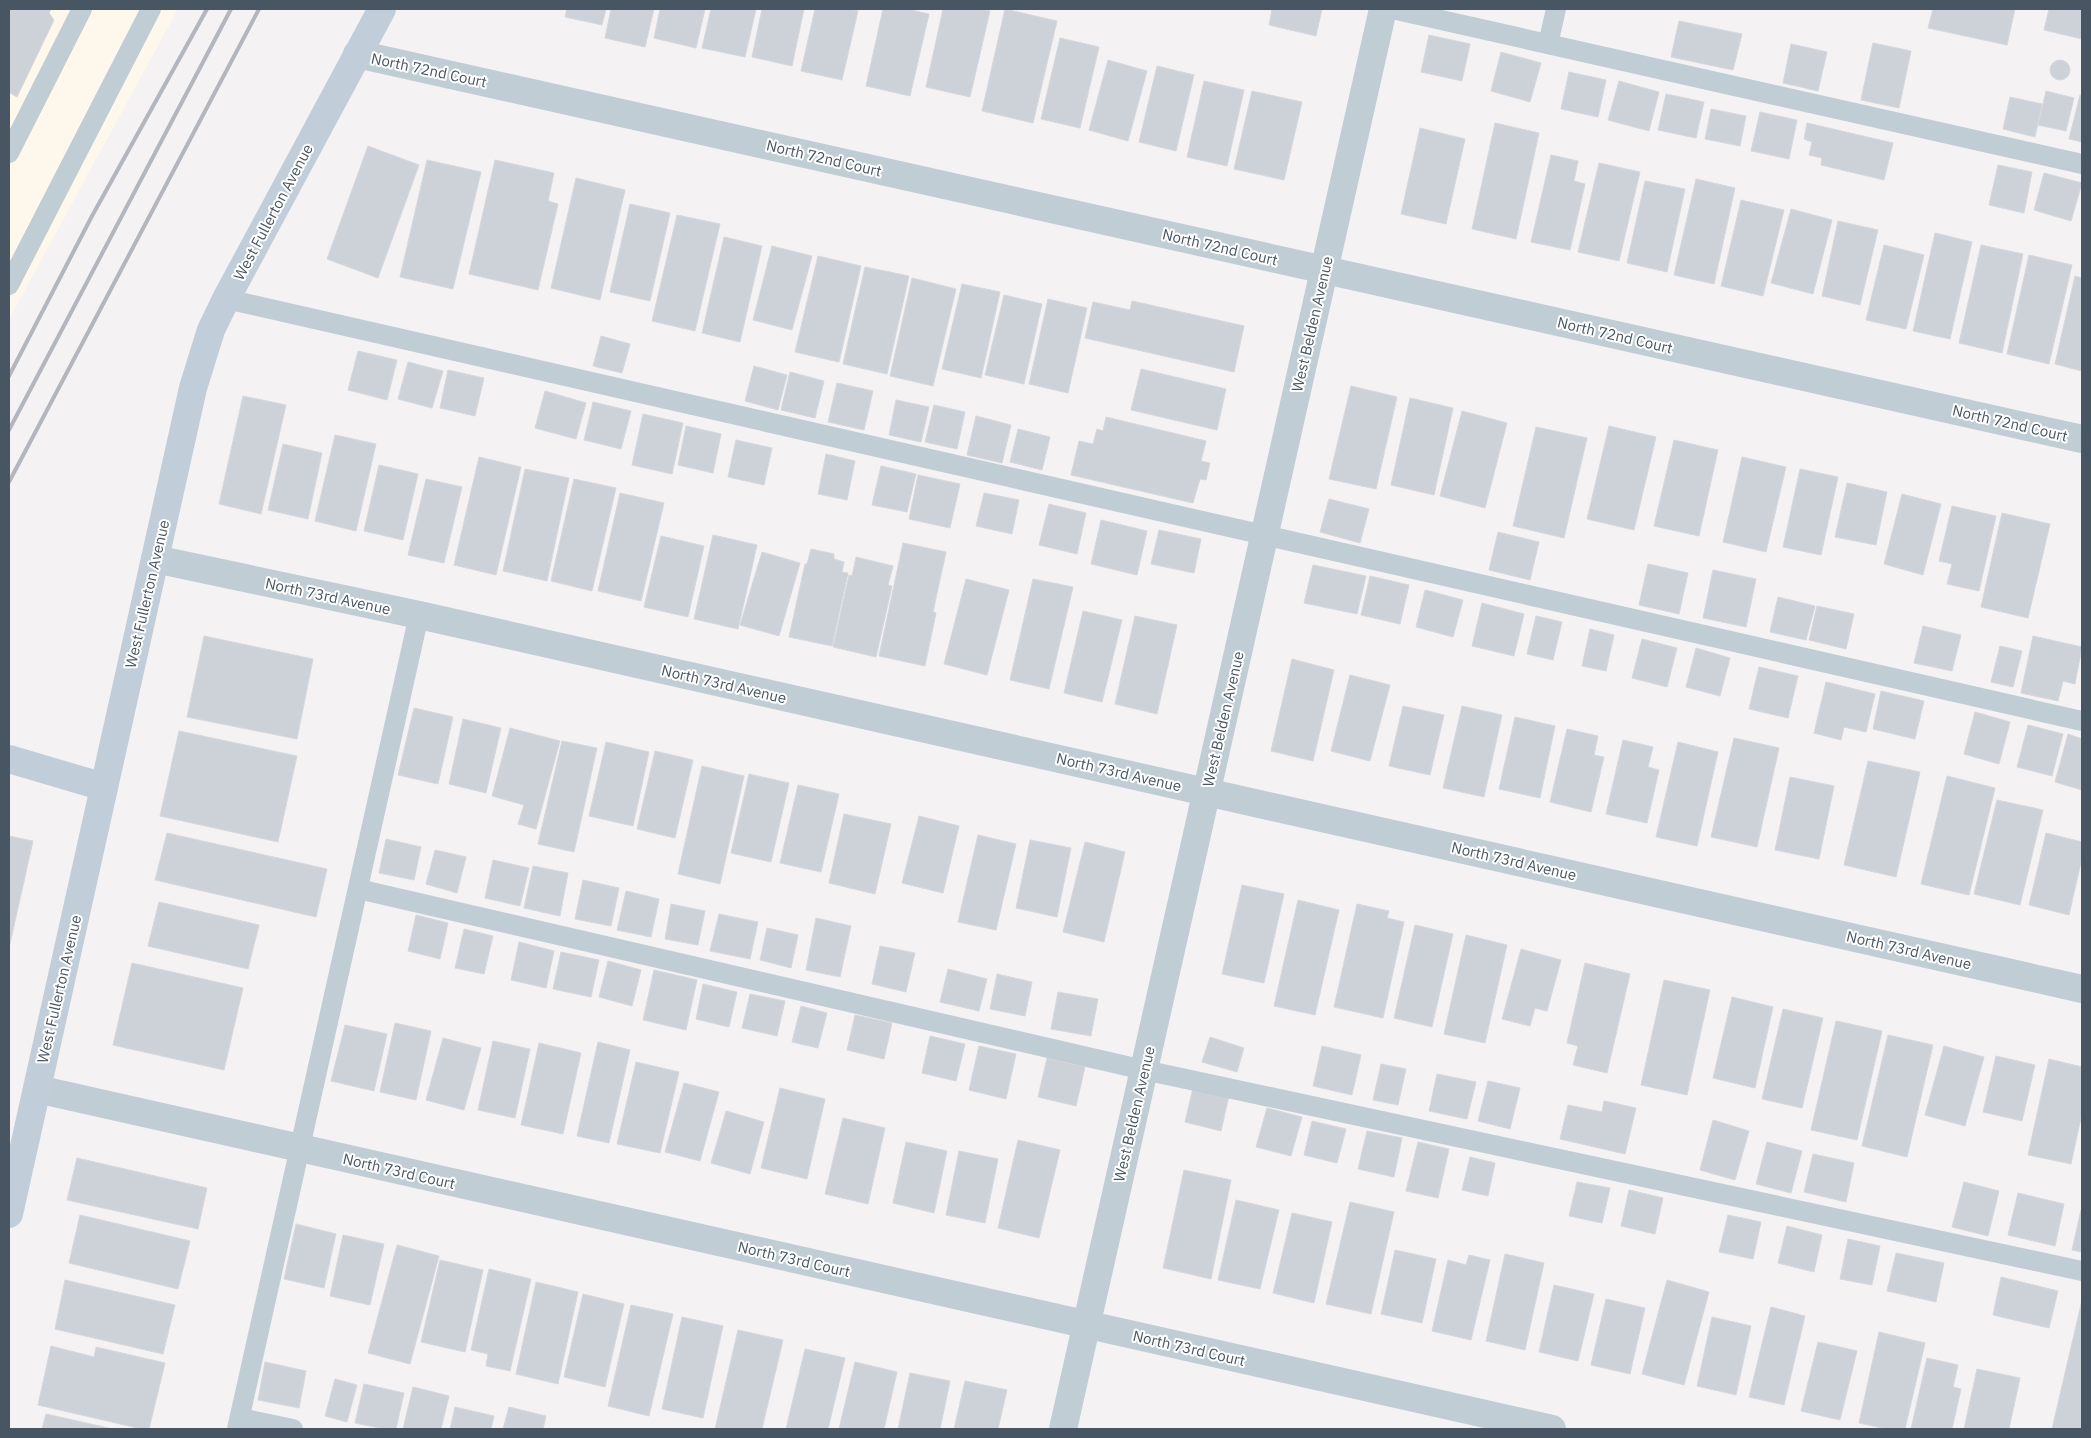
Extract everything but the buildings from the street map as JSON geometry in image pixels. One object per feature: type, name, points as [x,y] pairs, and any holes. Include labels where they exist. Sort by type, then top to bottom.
[{"type":"street","name":"West Fullerton Avenue","points":[[9,1214],[193,388],[211,330],[226,299],[382,9]]},
{"type":"street","name":"West Belden Avenue","points":[[1063,1429],[1383,9]]},
{"type":"street","name":"North 72nd Court","points":[[357,54],[2082,439]]},
{"type":"street","name":"North 73rd Avenue","points":[[155,559],[419,615],[2082,989]]},
{"type":"street","points":[[9,759],[104,787]]},
{"type":"street","name":"North 73rd Court","points":[[36,1090],[1552,1429]]},
{"type":"lane","points":[[9,153],[82,9]]},
{"type":"lane","points":[[1392,9],[2082,164]]},
{"type":"lane","points":[[1548,44],[1556,9]]},
{"type":"lane","points":[[9,285],[147,10]]},
{"type":"lane","points":[[226,299],[2082,721]]},
{"type":"lane","points":[[292,1429],[239,1423],[419,615]]},
{"type":"lane","points":[[358,889],[1144,1070],[2082,1272]]},
{"type":"shaded area","points":[[9,9],[178,9],[9,319]]},
{"type":"railway","points":[[9,376],[92,216],[207,9]]},
{"type":"railway","points":[[9,430],[231,9]]},
{"type":"railway","points":[[9,482],[259,9]]}]
